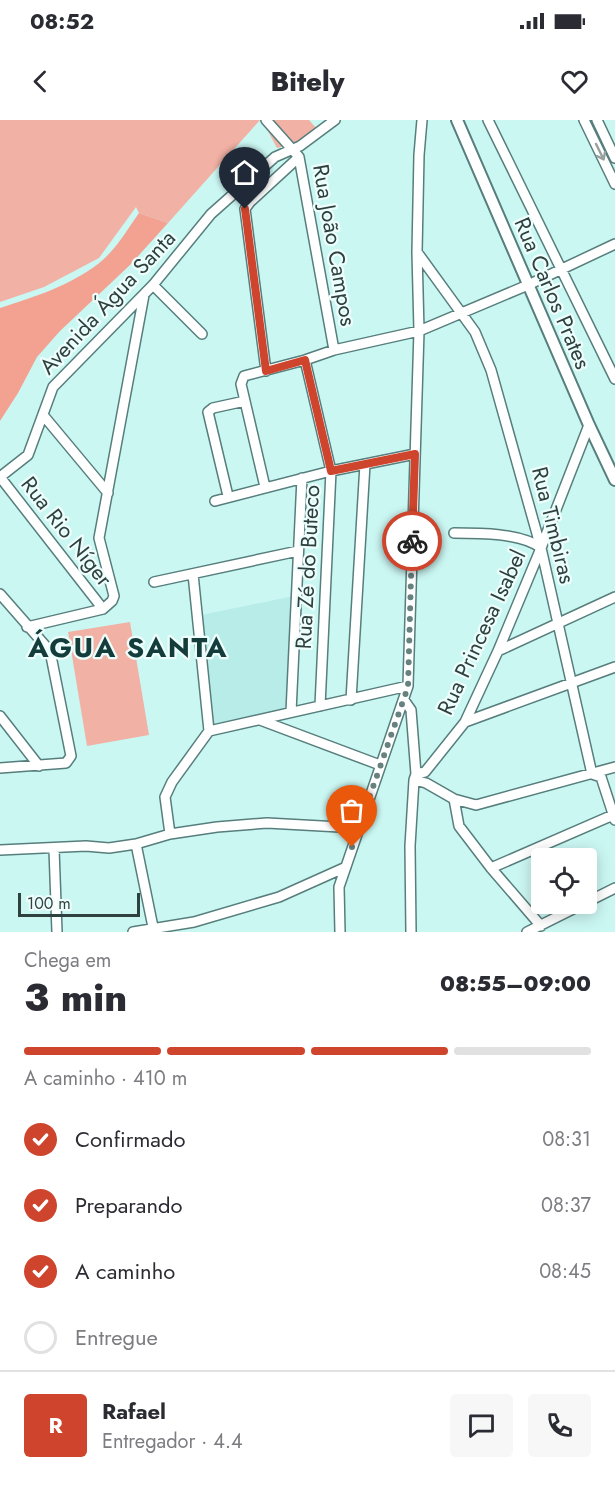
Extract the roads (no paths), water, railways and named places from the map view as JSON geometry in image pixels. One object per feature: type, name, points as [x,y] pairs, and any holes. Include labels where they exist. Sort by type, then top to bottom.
[{"type":"street","points":[[266,120],[296,154]]},
{"type":"street","points":[[266,371],[245,209],[296,154],[335,120]]},
{"type":"street","points":[[339,932],[339,887],[408,687],[419,332],[417,252],[422,120]]},
{"type":"street","name":"Rua Carlos Prates","points":[[458,120],[589,425],[615,480]]},
{"type":"street","points":[[488,120],[615,379]]},
{"type":"street","points":[[584,120],[615,184]]},
{"type":"street","points":[[597,120],[615,158]]},
{"type":"street","name":"Avenida Água Santa","points":[[0,477],[28,454],[53,387],[144,295],[211,214],[275,157],[296,154]]},
{"type":"street","name":"Rua João Campos","points":[[296,154],[334,350]]},
{"type":"street","points":[[265,487],[241,384],[244,376],[334,350],[419,332],[615,244]]},
{"type":"street","name":"Rua Timbiras","points":[[417,252],[475,332],[491,370],[541,548],[592,774],[602,777],[614,818]]},
{"type":"street","points":[[153,285],[202,334]]},
{"type":"street","points":[[27,627],[103,609],[110,604],[114,596],[99,538],[144,295]]},
{"type":"street","name":"Rua Zé do Buteco","points":[[305,360],[331,471],[320,706]]},
{"type":"street","points":[[228,496],[208,412],[213,408],[245,401]]},
{"type":"street","points":[[43,415],[108,494]]},
{"type":"street","name":"Rua Princesa Isabel","points":[[415,777],[425,772],[465,722],[498,651],[589,425]]},
{"type":"street","points":[[215,501],[331,471],[415,454]]},
{"type":"street","points":[[351,700],[365,464]]},
{"type":"street","name":"Rua Rio Níger","points":[[0,477],[103,609]]},
{"type":"street","points":[[291,712],[302,478]]},
{"type":"street","points":[[454,533],[485,534],[532,542],[541,548]]},
{"type":"street","points":[[154,582],[298,550]]},
{"type":"street","points":[[170,834],[165,797],[172,782],[209,731],[194,573]]},
{"type":"street","points":[[0,594],[50,651],[71,756],[66,763],[0,768]]},
{"type":"street","points":[[498,651],[615,597]]},
{"type":"street","points":[[465,722],[615,667]]},
{"type":"street","points":[[209,731],[408,687]]},
{"type":"street","points":[[404,700],[411,710],[415,777],[410,846],[411,932]]},
{"type":"street","points":[[0,716],[39,766]]},
{"type":"street","points":[[260,720],[380,765]]},
{"type":"street","points":[[415,777],[454,799],[476,805],[615,767]]},
{"type":"street","points":[[454,799],[459,826],[491,868],[541,926]]},
{"type":"street","points":[[491,868],[614,818]]},
{"type":"street","points":[[0,850],[86,846],[109,848],[136,844],[170,834],[267,823],[358,828]]},
{"type":"street","points":[[136,844],[153,930]]},
{"type":"street","points":[[54,849],[57,932]]},
{"type":"street","points":[[133,932],[194,922],[279,897],[346,867]]},
{"type":"street","points":[[527,932],[615,888]]},
{"type":"district","name":"ÁGUA SANTA","points":[[128,647]]}]
